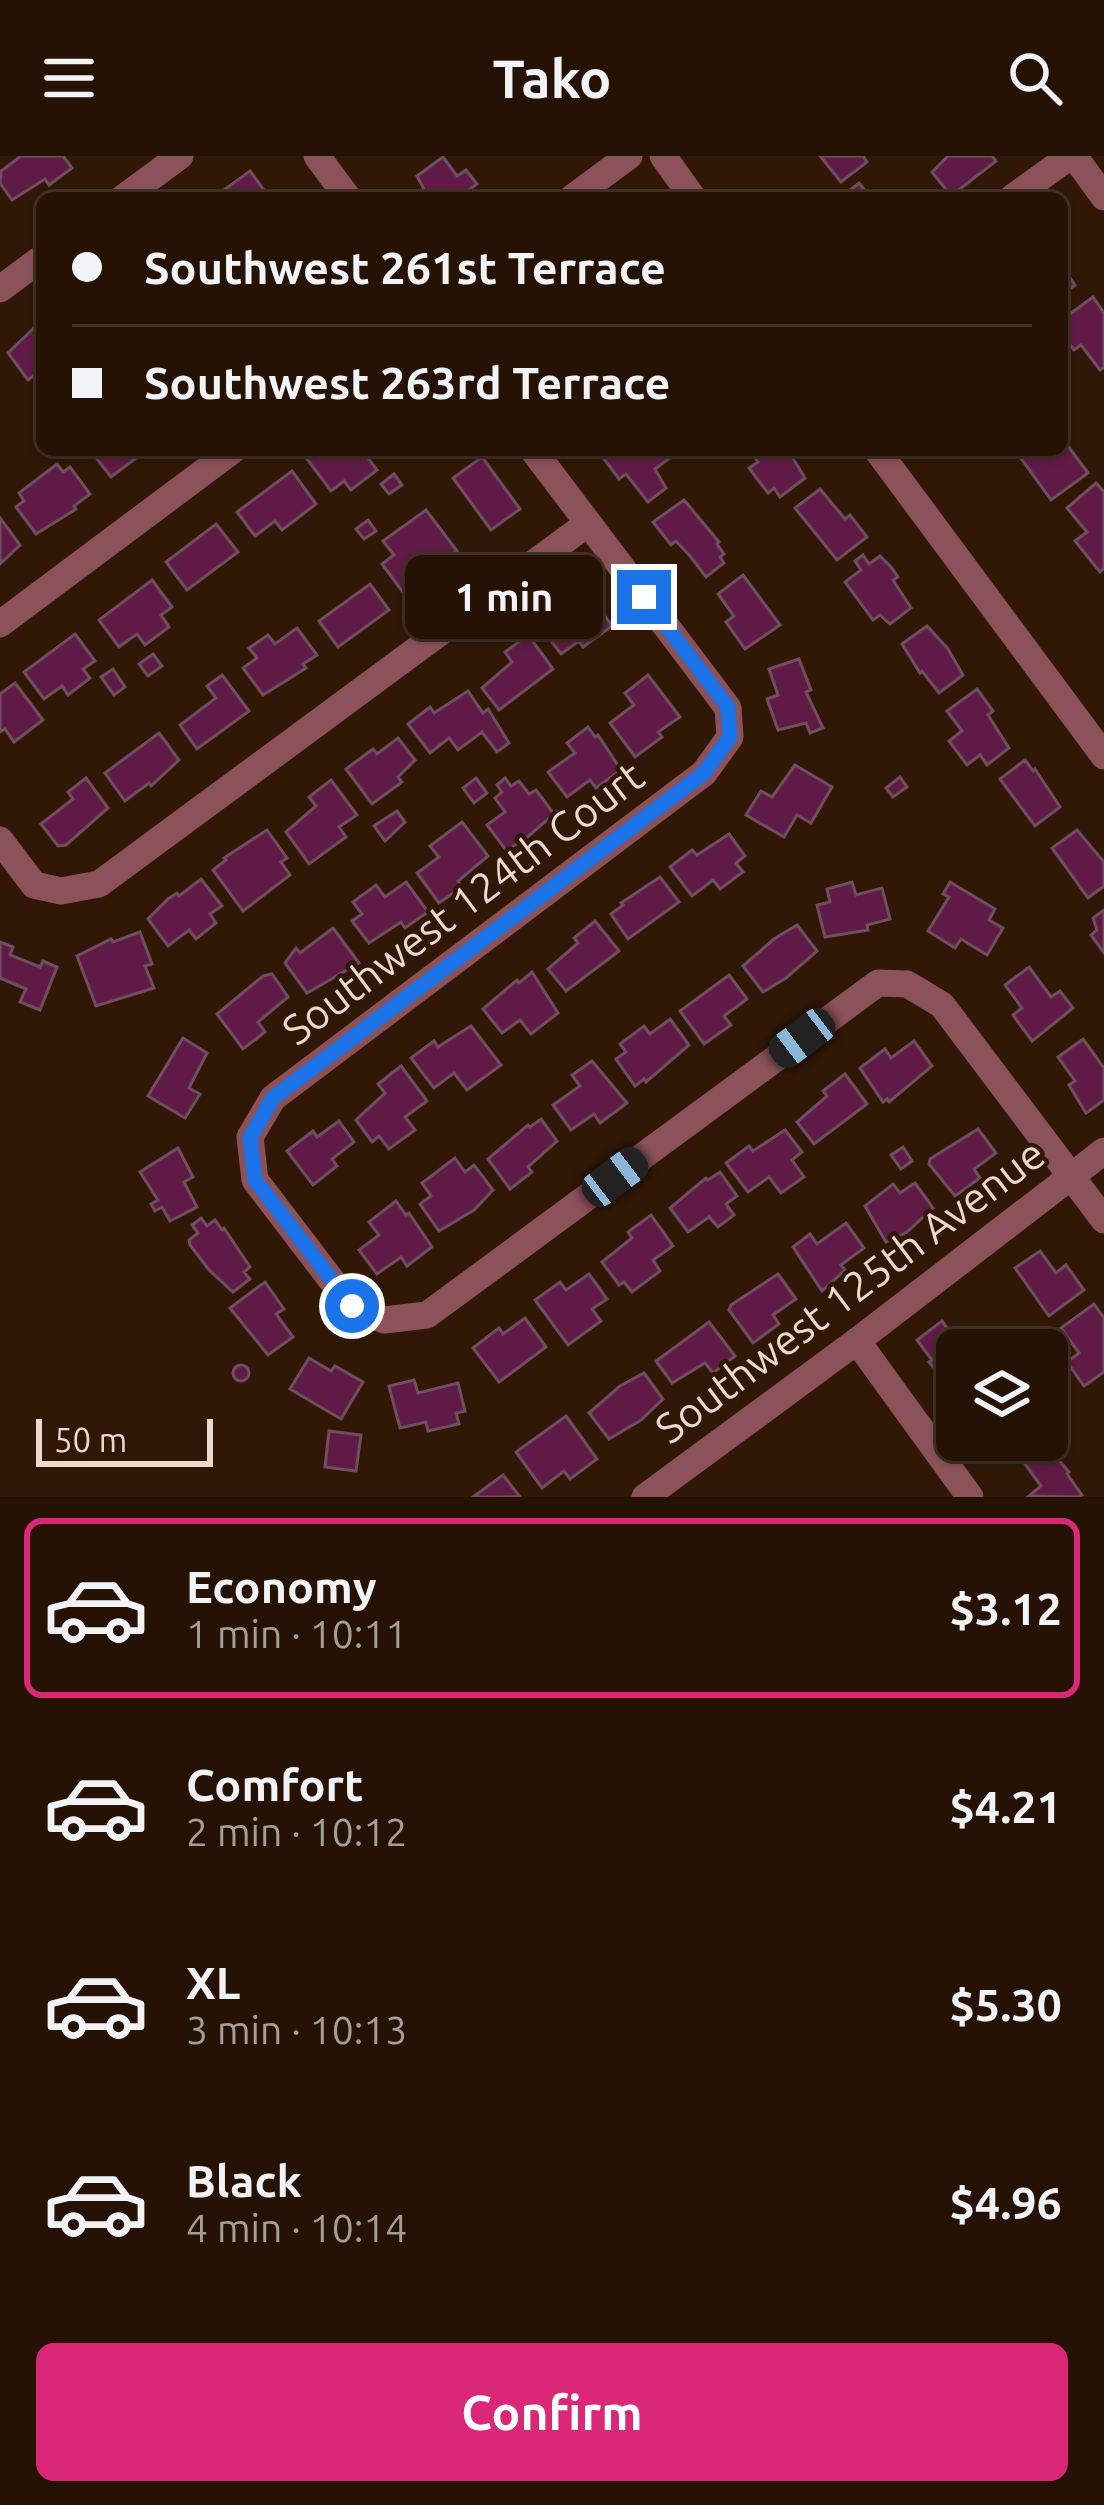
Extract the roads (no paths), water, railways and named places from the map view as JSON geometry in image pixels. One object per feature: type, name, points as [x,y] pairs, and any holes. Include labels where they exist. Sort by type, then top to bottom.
[{"type":"street","points":[[131,192],[180,156]]},
{"type":"street","points":[[317,156],[344,192]]},
{"type":"street","points":[[580,192],[629,156]]},
{"type":"street","points":[[662,156],[689,192]]},
{"type":"street","points":[[1021,192],[1072,156],[1104,197]]},
{"type":"street","points":[[0,289],[36,262]]},
{"type":"street","points":[[0,624],[224,456]]},
{"type":"street","points":[[0,840],[34,885],[61,891],[98,884],[587,524],[536,456]]},
{"type":"street","points":[[882,456],[1104,756]]},
{"type":"street","name":"Southwest 124th Court","points":[[587,524],[728,707],[730,737],[704,773],[273,1098],[250,1138],[255,1180],[352,1306],[384,1320],[427,1316],[878,982],[907,984],[942,1004],[1071,1176]]},
{"type":"street","name":"Southwest 125th Avenue","points":[[645,1497],[1104,1151]]},
{"type":"street","points":[[1071,1176],[1104,1220]]},
{"type":"street","points":[[857,1341],[970,1497]]}]
